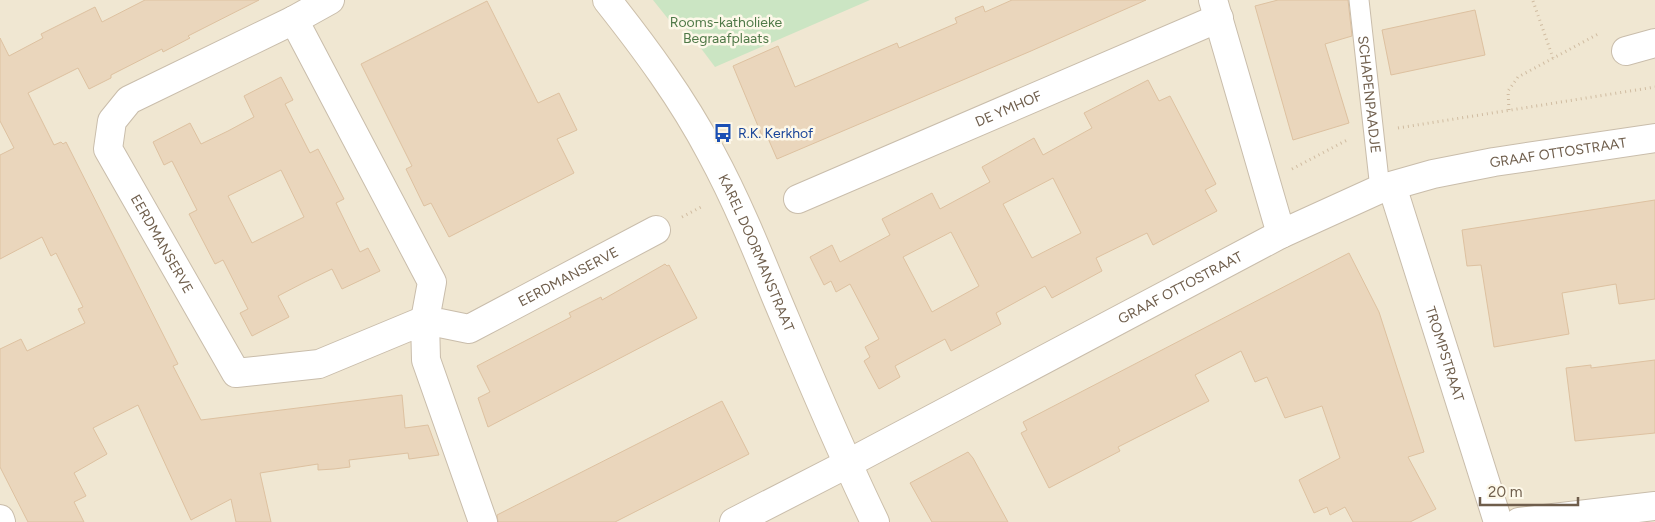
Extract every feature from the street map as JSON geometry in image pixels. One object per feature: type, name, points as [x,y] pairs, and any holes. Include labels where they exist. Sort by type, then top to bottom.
[{"type":"street","name":"EERDMANSERVE","points":[[330,0],[294,20],[129,100],[112,121],[108,149],[236,374],[319,364],[425,320],[469,329],[656,230]]},
{"type":"street","name":"KAREL DOORMANSTRAAT","points":[[607,0],[680,100],[711,153],[745,224],[847,464],[874,522]]},
{"type":"street","name":"DE YMHOF","points":[[798,199],[1216,9],[1281,234]]},
{"type":"street","points":[[294,20],[432,282],[425,320],[426,360],[483,522]]},
{"type":"street","points":[[1626,51],[1655,43]]},
{"type":"street","name":"GRAAF OTTOSTRAAT","points":[[734,522],[1281,234],[1386,187],[1433,174],[1494,162],[1655,138]]},
{"type":"street","name":"TROMPSTRAAT","points":[[1386,187],[1498,522]]},
{"type":"street","points":[[1519,522],[1655,506]]},
{"type":"lane","name":"SCHAPENPAADJE","points":[[1359,0],[1374,132],[1386,187]]},
{"type":"path","points":[[1533,1],[1552,58]]},
{"type":"path","points":[[1509,110],[1508,91],[1518,77],[1605,31]]},
{"type":"path","points":[[1267,185],[1280,180],[1292,168],[1350,138],[1374,132],[1655,87]]},
{"type":"path","points":[[656,230],[730,193]]},
{"type":"shaded area","points":[[0,0],[1655,0],[1655,522],[0,522]]},
{"type":"green space","name":"Rooms-katholieke Begraafplaats","points":[[653,0],[870,0],[715,67],[676,15],[669,20]]},
{"type":"building","points":[[145,0],[259,0],[188,36],[190,38],[163,52],[162,49],[111,75],[111,78],[89,89],[78,68],[28,93],[54,145],[66,142],[178,364],[173,366],[201,420],[402,395],[405,428],[428,425],[439,455],[409,459],[408,453],[349,460],[350,467],[318,470],[318,464],[260,473],[271,522],[236,522],[231,499],[191,520],[138,405],[93,428],[107,454],[74,473],[86,496],[74,502],[84,522],[28,522],[0,467],[0,349],[21,339],[27,351],[85,323],[78,309],[83,307],[56,253],[51,256],[42,237],[0,259],[0,155],[14,148],[0,121],[0,38],[9,56],[43,38],[41,34],[95,7],[102,22]]},
{"type":"building","points":[[1012,0],[1146,0],[777,159],[767,136],[763,138],[733,66],[778,46],[795,87],[897,43],[899,48],[957,23],[955,18],[983,6],[985,12]]},
{"type":"building","points":[[1278,0],[1348,0],[1352,36],[1325,44],[1349,123],[1293,140],[1255,6]]},
{"type":"building","points":[[487,1],[538,103],[559,93],[577,130],[557,139],[574,173],[449,237],[431,203],[424,206],[406,169],[412,166],[361,64]]},
{"type":"building","points":[[1475,10],[1485,55],[1391,75],[1382,30]]},
{"type":"building","points":[[281,77],[293,100],[285,104],[310,153],[318,149],[344,199],[336,203],[360,252],[368,248],[380,271],[342,289],[332,269],[305,282],[278,296],[289,317],[252,336],[240,313],[248,309],[223,260],[215,264],[189,214],[197,210],[172,161],[164,165],[153,142],[190,123],[201,144],[228,131],[254,117],[244,96]],"holes":[[[281,170],[304,217],[252,243],[228,196]]]},
{"type":"building","points":[[1148,80],[1159,101],[1170,96],[1216,184],[1205,190],[1217,211],[1153,245],[1147,233],[1096,258],[1102,271],[1052,298],[1045,286],[996,313],[1001,324],[951,351],[945,339],[895,366],[900,377],[879,389],[864,361],[870,357],[865,347],[879,339],[850,284],[836,292],[831,281],[824,285],[810,257],[832,245],[840,262],[890,235],[882,219],[932,193],[940,209],[990,182],[982,167],[1034,138],[1043,155],[1092,128],[1084,113]],"holes":[[[1053,178],[1081,233],[1032,258],[1003,204]],[[951,232],[979,286],[932,312],[903,257]]]},
{"type":"building","points":[[1655,200],[1655,299],[1619,304],[1616,284],[1562,293],[1569,334],[1494,347],[1481,265],[1467,266],[1462,230]]},
{"type":"building","points":[[1349,253],[1379,312],[1424,452],[1408,457],[1436,509],[1410,522],[1353,522],[1345,507],[1330,515],[1327,507],[1314,513],[1299,480],[1340,458],[1322,406],[1285,418],[1267,377],[1255,382],[1241,351],[1195,375],[1209,401],[1118,447],[1120,451],[1049,488],[1021,433],[1027,430],[1023,422]]},
{"type":"building","points":[[665,264],[669,265],[697,318],[488,427],[478,398],[490,392],[477,366],[571,317],[569,313],[601,297],[602,300]]},
{"type":"building","points":[[1655,360],[1655,433],[1575,441],[1566,368],[1591,365],[1591,368]]},
{"type":"building","points":[[722,401],[749,454],[615,522],[498,522],[497,515]]},
{"type":"building","points":[[968,452],[1008,522],[932,522],[910,483]]},
{"type":"place","name":"R.K. Kerkhof","points":[[723,133]]}]
